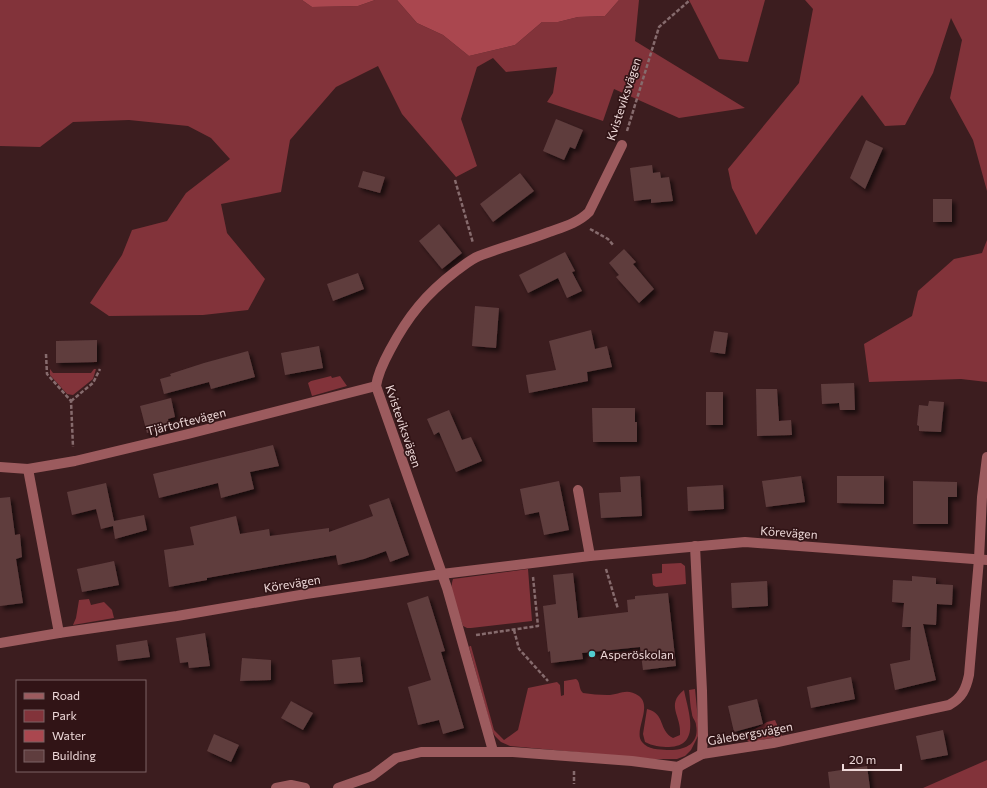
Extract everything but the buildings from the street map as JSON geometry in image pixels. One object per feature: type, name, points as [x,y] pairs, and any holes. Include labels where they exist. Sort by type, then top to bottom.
[{"type":"street","name":"Kvisteviksvägen","points":[[494,751],[442,574],[376,386],[377,376],[409,318],[439,284],[477,256],[532,239],[575,222],[589,212],[622,145]]},
{"type":"street","name":"Tjärtoftevägen","points":[[0,467],[28,469],[74,461],[376,386]]},
{"type":"street","points":[[983,559],[982,497],[987,457]]},
{"type":"street","points":[[28,469],[59,633]]},
{"type":"street","points":[[578,490],[590,556]]},
{"type":"street","name":"Körevägen","points":[[0,644],[59,633],[442,574],[590,556],[695,546],[745,542],[983,559]]},
{"type":"street","points":[[695,546],[702,692],[702,754]]},
{"type":"street","name":"Gålebergsvägen","points":[[678,767],[702,754],[773,743],[949,705],[956,701],[966,687],[969,675],[983,559]]},
{"type":"street","points":[[338,788],[372,776],[396,758],[409,754],[421,752],[494,751],[632,761],[678,767],[675,788]]},
{"type":"street","points":[[276,788],[291,785],[305,788]]},
{"type":"path","name":"Kvisteviksvägen","points":[[622,145],[659,27],[690,0]]},
{"type":"path","points":[[455,180],[477,256]]},
{"type":"path","points":[[575,222],[608,239],[614,246]]},
{"type":"path","points":[[46,354],[47,374],[71,401],[74,461]]},
{"type":"path","points":[[71,401],[93,383],[100,369]]},
{"type":"path","points":[[602,555],[618,610]]},
{"type":"path","points":[[461,637],[538,626],[532,563]]},
{"type":"path","points":[[514,630],[519,649],[548,681]]},
{"type":"green space","points":[[0,0],[302,0],[312,7],[358,6],[375,0],[397,0],[417,23],[443,35],[469,56],[515,45],[542,22],[558,22],[578,17],[605,16],[619,0],[639,0],[635,41],[745,108],[679,118],[614,89],[603,121],[547,102],[553,93],[557,67],[506,72],[493,58],[477,67],[461,119],[477,166],[456,177],[402,114],[378,66],[336,87],[290,140],[281,192],[221,204],[227,233],[265,279],[248,310],[203,315],[109,316],[90,303],[122,255],[132,230],[167,221],[186,193],[230,159],[211,138],[188,126],[129,120],[73,122],[40,147],[0,146]]},
{"type":"green space","points":[[689,0],[765,0],[748,62],[719,59]]},
{"type":"green space","points":[[805,0],[987,0],[987,191],[973,140],[950,98],[962,40],[951,18],[933,73],[905,125],[885,126],[862,95],[756,235],[732,188],[728,169],[799,83],[813,9]]},
{"type":"green space","points":[[987,240],[987,382],[961,379],[869,382],[864,344],[912,316],[918,291],[954,259],[982,253]]},
{"type":"green space","points":[[50,369],[53,373],[91,373],[94,369],[96,369],[93,379],[73,395],[67,394],[50,375]]},
{"type":"green space","points":[[331,376],[332,378],[340,376],[347,386],[312,396],[308,383]]},
{"type":"green space","points":[[681,563],[685,566],[686,584],[656,587],[653,585],[652,574],[662,573],[662,564]]},
{"type":"green space","points":[[528,569],[532,621],[471,628],[463,626],[453,596],[453,579]]},
{"type":"green space","points":[[89,599],[91,605],[104,602],[112,610],[114,618],[73,625],[76,618],[79,600]]},
{"type":"green space","points":[[470,646],[494,730],[504,740],[518,730],[528,688],[557,682],[560,685],[561,696],[564,695],[564,681],[576,679],[578,680],[580,690],[583,693],[612,695],[630,692],[639,696],[643,701],[644,706],[640,732],[642,742],[650,748],[667,750],[684,748],[693,742],[697,732],[690,705],[689,690],[695,689],[699,730],[698,736],[691,750],[685,756],[677,759],[652,759],[510,746],[501,742],[492,731],[469,647]]},
{"type":"green space","points":[[684,690],[690,717],[689,734],[686,741],[679,745],[669,747],[657,746],[645,742],[643,734],[647,709],[653,711],[660,718],[668,735],[673,738],[680,735],[679,722],[675,706],[678,695]]},
{"type":"green space","points":[[775,720],[782,736],[749,742],[747,740],[748,733],[767,722]]},
{"type":"green space","points":[[987,760],[987,788],[923,788]]},
{"type":"water","points":[[302,0],[375,0],[358,6],[312,7]]},
{"type":"water","points":[[397,0],[619,0],[605,16],[578,17],[558,22],[542,22],[515,45],[469,56],[443,35],[417,23]]},
{"type":"place","name":"Asperöskolan","points":[[592,654]]}]
